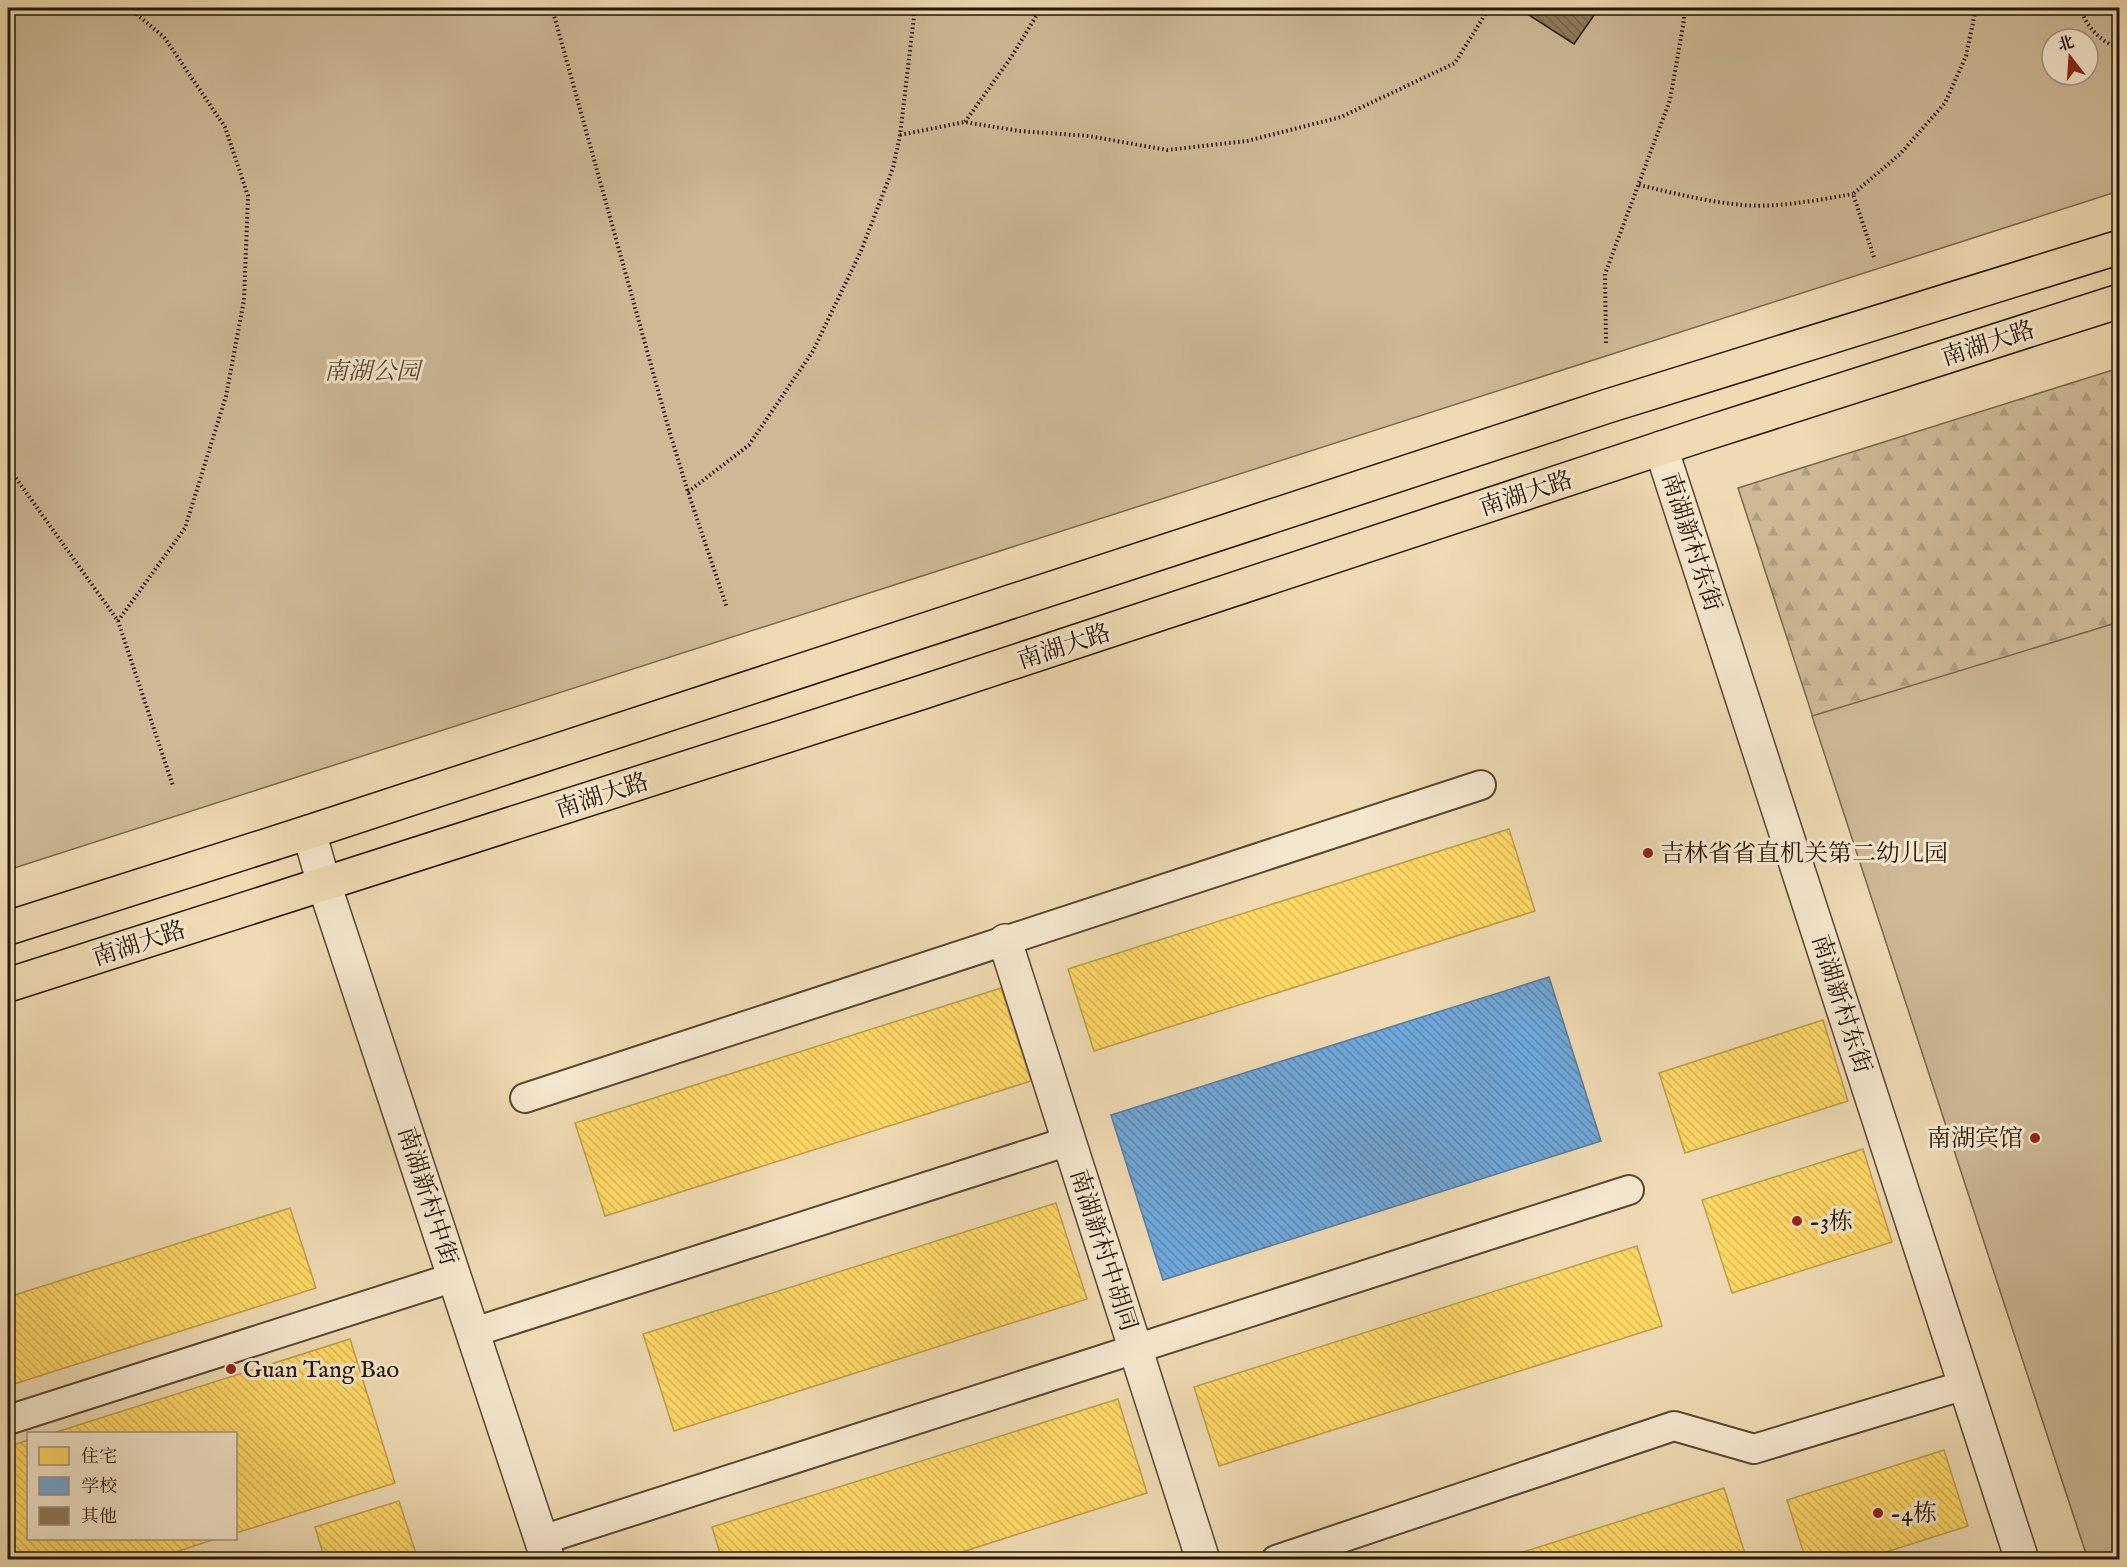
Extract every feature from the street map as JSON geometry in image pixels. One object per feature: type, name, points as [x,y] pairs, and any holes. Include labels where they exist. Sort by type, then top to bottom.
[{"type":"main road","points":[[8,928],[309,832],[1608,406],[2120,247]]},
{"type":"main road","name":"南湖大路","points":[[8,985],[912,696],[1661,448],[2120,301]]},
{"type":"street","name":"南湖新村东街","points":[[1661,448],[2022,1560]]},
{"type":"street","name":"南湖新村中街","points":[[309,832],[324,884],[545,1550]]},
{"type":"street","name":"南湖新村中胡同","points":[[1005,941],[1203,1560]]},
{"type":"lane","points":[[525,1098],[1481,785]]},
{"type":"lane","points":[[474,1332],[1069,1141]]},
{"type":"lane","points":[[545,1550],[1136,1349],[1629,1190]]},
{"type":"lane","points":[[8,1420],[455,1277]]},
{"type":"lane","points":[[1276,1560],[1674,1426],[1754,1449],[1965,1384]]},
{"type":"path","points":[[118,621],[185,528],[226,396],[244,300],[248,196],[225,127],[164,37],[129,8]]},
{"type":"path","points":[[552,8],[688,492],[727,608]]},
{"type":"path","points":[[688,492],[749,445],[813,351],[861,251],[893,168],[900,135],[915,8]]},
{"type":"path","points":[[965,122],[1012,56],[1041,8]]},
{"type":"path","points":[[900,135],[965,122],[1018,131],[1089,136],[1167,150],[1247,141],[1341,117],[1455,63],[1489,8]]},
{"type":"path","points":[[1606,343],[1605,274],[1670,100],[1684,20],[1684,8]]},
{"type":"path","points":[[1639,185],[1744,205],[1800,203],[1852,194],[1900,154],[1946,104],[1966,56],[1976,8]]},
{"type":"path","points":[[2081,8],[2083,16],[2095,33],[2109,45],[2120,49]]},
{"type":"path","points":[[1852,194],[1874,257]]},
{"type":"path","points":[[8,467],[118,621],[173,786]]},
{"type":"green space","name":"南湖公园","points":[[8,8],[2119,8],[2119,191],[8,870]]},
{"type":"green space","name":"南湖宾馆","points":[[2119,368],[2119,622],[2091,631],[2120,721],[2119,1559],[2088,1559],[1738,488]]},
{"type":"green space","name":"南湖宾馆","points":[[2119,622],[2120,1559],[2088,1560],[1812,716]]},
{"type":"building: 住宅","points":[[1509,829],[1535,911],[1094,1051],[1068,969]]},
{"type":"building: 住宅","points":[[1001,988],[1031,1081],[605,1216],[575,1123]]},
{"type":"building: 住宅","points":[[1823,1020],[1848,1101],[1685,1153],[1659,1073]]},
{"type":"building: 住宅","name":"-3栋","points":[[1863,1149],[1892,1242],[1732,1293],[1702,1200]]},
{"type":"building: 住宅","points":[[1056,1203],[1087,1299],[674,1431],[643,1334]]},
{"type":"building: 住宅","points":[[290,1208],[316,1288],[8,1386],[8,1297]]},
{"type":"building: 住宅","points":[[1637,1246],[1662,1326],[1219,1466],[1194,1387]]},
{"type":"building: 住宅","points":[[350,1339],[395,1483],[237,1533],[237,1432],[56,1432]]},
{"type":"building: 住宅","points":[[1118,1399],[1147,1493],[937,1560],[722,1560],[712,1527]]},
{"type":"building: 住宅","points":[[27,1440],[27,1540],[212,1540],[152,1560],[8,1560],[8,1447]]},
{"type":"building: 住宅","name":"-4栋","points":[[1944,1450],[1968,1526],[1861,1560],[1806,1560],[1787,1500]]},
{"type":"building: 住宅","points":[[1724,1488],[1747,1560],[1498,1560]]},
{"type":"building: 住宅","points":[[399,1501],[418,1560],[325,1560],[315,1527]]},
{"type":"building: 学校","points":[[1549,977],[1601,1141],[1163,1280],[1111,1115]]},
{"type":"building: 其他","points":[[1518,8],[1599,8],[1574,44]]},
{"type":"place","name":"吉林省省直机关第二幼儿园","points":[[1648,853]]},
{"type":"place","name":"南湖宾馆","points":[[2035,1138]]},
{"type":"place","name":"-3栋","points":[[1797,1221]]},
{"type":"place","name":"Guan Tang Bao","points":[[231,1369]]},
{"type":"place","name":"-4栋","points":[[1878,1513]]}]
